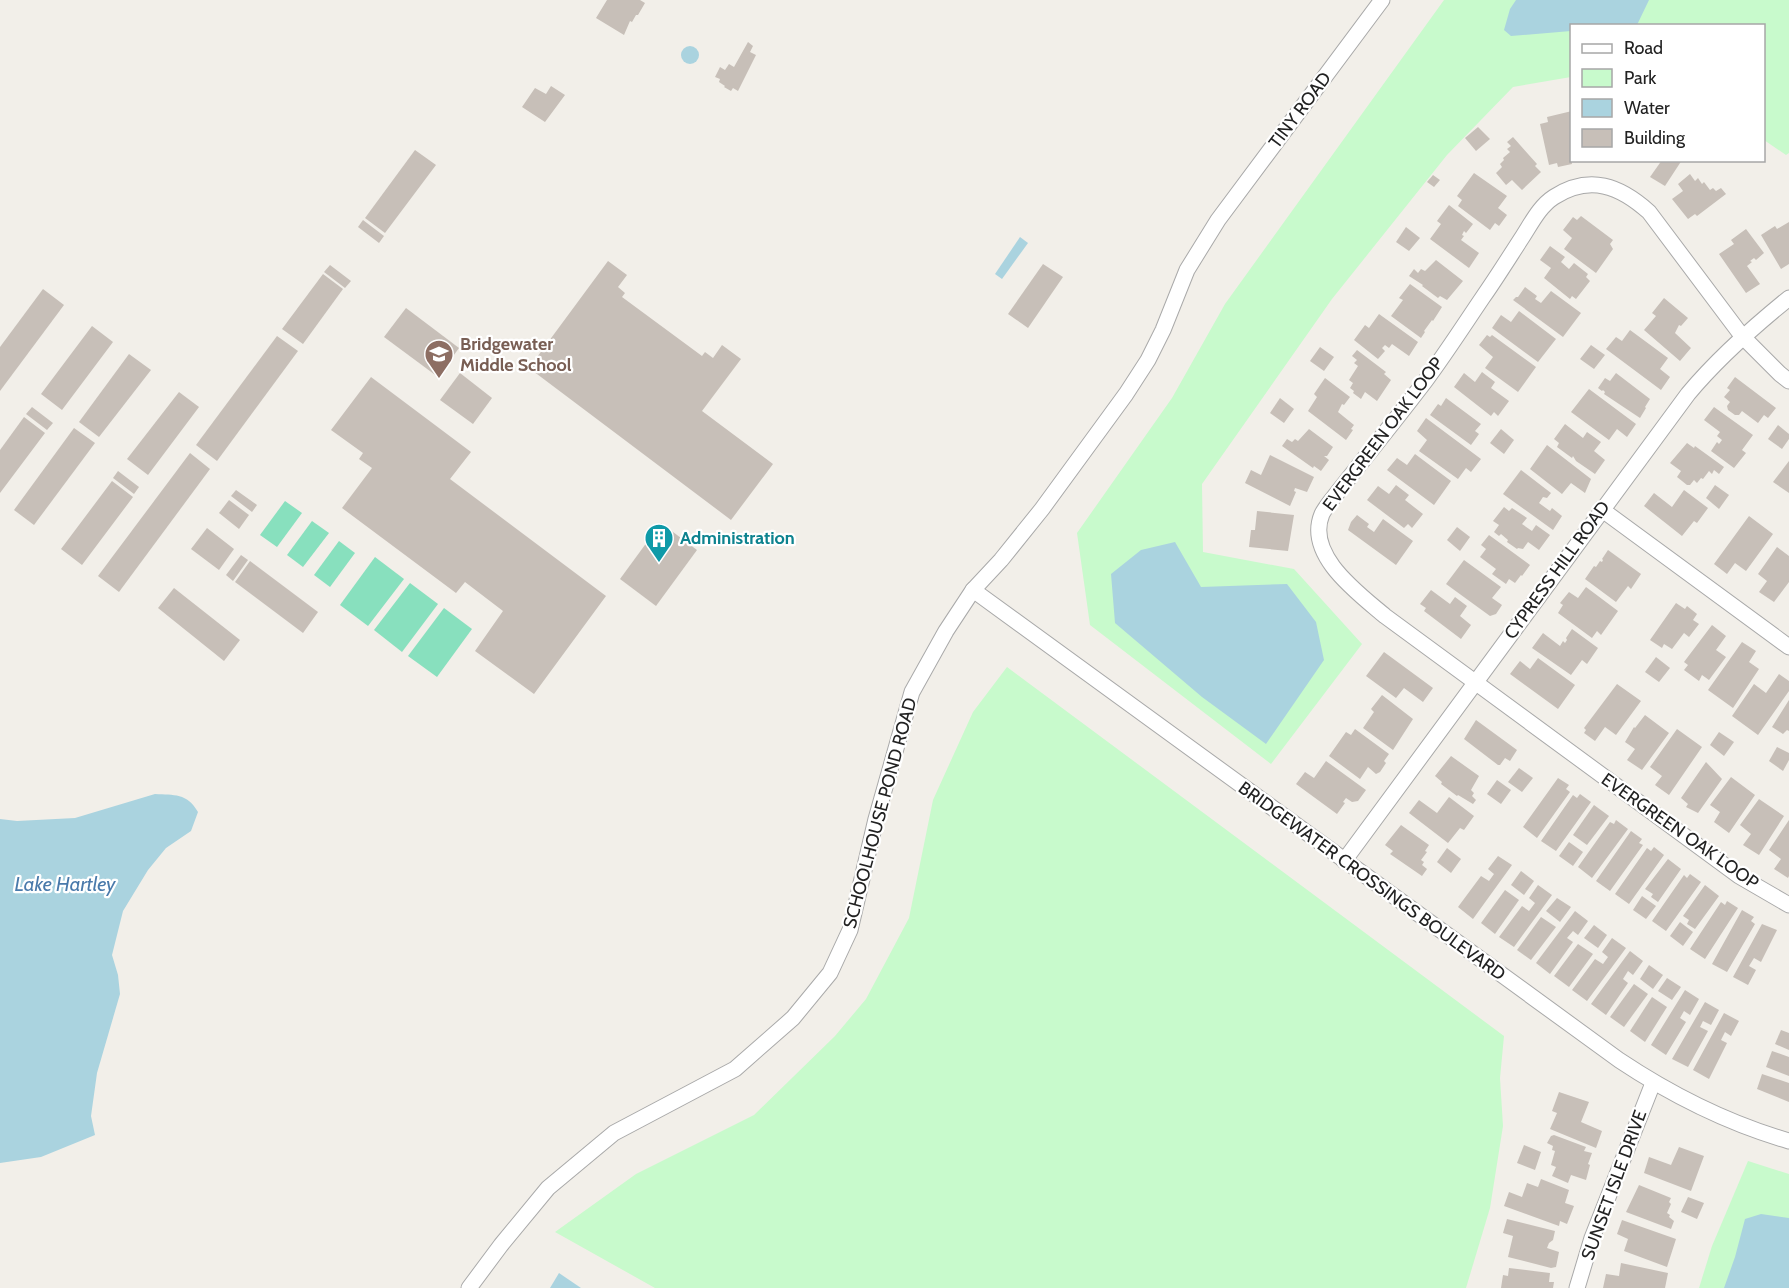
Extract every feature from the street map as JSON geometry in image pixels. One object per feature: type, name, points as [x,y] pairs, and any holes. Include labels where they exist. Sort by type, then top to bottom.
[{"type":"street","name":"TINY ROAD","points":[[1218,220],[1382,0]]},
{"type":"street","name":"EVERGREEN OAK LOOP","points":[[1789,381],[1780,375],[1742,336],[1649,212],[1622,191],[1604,185],[1569,190],[1553,198],[1539,212],[1426,379],[1330,502],[1322,514],[1319,531],[1321,546],[1327,559],[1358,593],[1385,616],[1739,876],[1789,905]]},
{"type":"street","name":"SCHOOLHOUSE POND ROAD","points":[[469,1288],[548,1188],[614,1133],[735,1070],[793,1018],[830,973],[850,930],[876,819],[912,692],[946,630],[973,590],[1001,560],[1042,509],[1132,385],[1163,330],[1187,270],[1218,220]]},
{"type":"street","name":"CYPRESS HILL ROAD","points":[[1344,861],[1601,509],[1688,394],[1742,336],[1789,298]]},
{"type":"street","points":[[1601,509],[1789,647]]},
{"type":"street","name":"BRIDGEWATER CROSSINGS BOULEVARD","points":[[973,590],[1653,1083],[1727,1118],[1789,1141]]},
{"type":"street","name":"SUNSET ISLE DRIVE","points":[[1577,1288],[1592,1238],[1653,1083]]},
{"type":"green space","points":[[1444,0],[1789,0],[1789,153],[1786,155],[1765,141],[1765,24],[1570,24],[1570,77],[1513,87],[1447,155],[1332,299],[1202,484],[1203,552],[1294,569],[1362,644],[1271,764],[1090,625],[1077,533],[1172,398],[1225,304]]},
{"type":"green space","points":[[285,501],[302,513],[277,547],[260,535]]},
{"type":"green space","points":[[312,521],[329,533],[303,567],[287,555]]},
{"type":"green space","points":[[339,541],[355,553],[330,587],[314,575]]},
{"type":"green space","points":[[375,557],[404,579],[368,626],[340,605]]},
{"type":"green space","points":[[410,583],[438,604],[402,652],[374,630]]},
{"type":"green space","points":[[444,608],[472,629],[437,677],[408,656]]},
{"type":"green space","points":[[1007,667],[1504,1036],[1500,1078],[1503,1126],[1490,1208],[1466,1288],[655,1288],[555,1232],[636,1174],[754,1115],[835,1036],[866,999],[909,918],[933,800],[973,712]]},
{"type":"green space","points":[[1748,1161],[1789,1174],[1789,1288],[1699,1288],[1712,1246]]},
{"type":"water","points":[[1516,0],[1649,0],[1637,24],[1570,24],[1570,31],[1511,36],[1504,30],[1510,9]]},
{"type":"water","points":[[690,46],[696,49],[699,55],[696,61],[690,64],[684,61],[681,55],[684,49]]},
{"type":"water","points":[[1020,237],[1028,243],[1002,279],[995,274]]},
{"type":"water","points":[[1175,542],[1201,587],[1287,584],[1316,622],[1324,660],[1266,744],[1202,697],[1115,623],[1111,574],[1141,550]]},
{"type":"water","name":"Lake Hartley","points":[[155,794],[185,798],[198,812],[191,831],[166,848],[148,870],[123,911],[112,955],[118,975],[120,994],[97,1073],[91,1116],[95,1135],[41,1157],[0,1163],[0,819],[17,821],[75,818]]},
{"type":"water","points":[[1761,1214],[1789,1218],[1789,1288],[1724,1288],[1745,1219]]},
{"type":"water","points":[[559,1273],[581,1288],[550,1288]]},
{"type":"building","points":[[607,0],[640,0],[645,3],[638,15],[632,22],[630,21],[624,35],[596,18]]},
{"type":"building","points":[[748,42],[753,46],[750,52],[756,55],[738,91],[733,88],[731,91],[715,77],[720,67],[725,70],[729,64],[734,67]]},
{"type":"building","points":[[551,86],[565,95],[545,122],[522,107],[535,88],[546,94]]},
{"type":"building","points":[[1570,111],[1570,162],[1572,164],[1558,167],[1557,163],[1549,165],[1540,124],[1548,122],[1547,117]]},
{"type":"building","points":[[1478,127],[1490,139],[1476,151],[1465,138]]},
{"type":"building","points":[[1513,137],[1537,164],[1535,166],[1541,172],[1522,190],[1512,180],[1506,185],[1496,173],[1502,167],[1500,164],[1503,158],[1510,152],[1507,149],[1511,146],[1507,142]]},
{"type":"building","points":[[415,150],[436,165],[385,233],[365,218]]},
{"type":"building","points":[[1661,162],[1681,162],[1665,186],[1650,177]]},
{"type":"building","points":[[1474,173],[1507,196],[1498,208],[1507,215],[1499,226],[1495,223],[1490,230],[1458,206],[1462,200],[1457,196]]},
{"type":"building","points":[[1690,174],[1695,181],[1698,178],[1702,184],[1704,182],[1710,190],[1713,188],[1716,191],[1721,188],[1726,194],[1697,216],[1695,214],[1688,219],[1672,199],[1683,191],[1678,184]]},
{"type":"building","points":[[1433,175],[1440,180],[1434,187],[1427,182]]},
{"type":"building","points":[[1449,205],[1473,224],[1466,233],[1464,231],[1461,240],[1479,253],[1469,268],[1430,239],[1441,224],[1437,221]]},
{"type":"building","points":[[1581,216],[1613,240],[1610,244],[1613,249],[1596,273],[1564,249],[1572,238],[1563,230],[1573,217],[1577,220]]},
{"type":"building","points":[[363,220],[384,236],[379,243],[358,227]]},
{"type":"building","points":[[1789,222],[1789,264],[1781,269],[1761,235],[1775,226],[1777,229]]},
{"type":"building","points":[[1406,227],[1420,238],[1409,251],[1396,242]]},
{"type":"building","points":[[1746,229],[1764,253],[1756,260],[1754,258],[1750,261],[1752,262],[1747,266],[1760,284],[1746,293],[1719,254],[1734,244],[1731,240]]},
{"type":"building","points":[[1550,246],[1565,257],[1561,262],[1569,269],[1574,263],[1588,274],[1586,277],[1590,281],[1576,299],[1572,296],[1570,299],[1544,278],[1551,268],[1540,260]]},
{"type":"building","points":[[1436,260],[1463,281],[1447,300],[1440,296],[1438,298],[1409,276],[1414,269],[1418,273],[1421,269],[1425,271]]},
{"type":"building","points":[[608,261],[627,275],[618,287],[625,293],[622,297],[702,356],[705,352],[713,358],[722,345],[741,359],[702,411],[773,464],[731,520],[529,368]]},
{"type":"building","points":[[1043,264],[1063,277],[1028,328],[1008,314]]},
{"type":"building","points":[[330,265],[351,281],[345,288],[324,272]]},
{"type":"building","points":[[323,274],[343,289],[303,344],[282,329]]},
{"type":"building","points":[[1410,284],[1442,307],[1421,338],[1391,316],[1403,300],[1399,298]]},
{"type":"building","points":[[1525,287],[1537,296],[1535,299],[1541,303],[1551,291],[1581,313],[1563,337],[1513,300]]},
{"type":"building","points":[[43,289],[64,305],[0,391],[0,347]]},
{"type":"building","points":[[1664,298],[1688,318],[1681,326],[1679,325],[1675,333],[1691,348],[1680,361],[1644,330],[1656,316],[1652,313]]},
{"type":"building","points":[[406,308],[459,348],[438,377],[384,337]]},
{"type":"building","points":[[1519,311],[1556,339],[1538,362],[1492,328],[1501,315],[1511,322]]},
{"type":"building","points":[[1379,314],[1418,342],[1409,356],[1392,344],[1389,348],[1385,345],[1382,348],[1385,351],[1378,359],[1354,340],[1365,325],[1369,328]]},
{"type":"building","points":[[92,326],[113,342],[62,410],[41,394]]},
{"type":"building","points":[[1630,330],[1668,358],[1660,369],[1670,377],[1661,390],[1606,349],[1616,337],[1622,341]]},
{"type":"building","points":[[1487,335],[1490,337],[1492,335],[1536,367],[1518,392],[1485,368],[1493,357],[1479,345]]},
{"type":"building","points":[[277,336],[298,351],[217,461],[196,445]]},
{"type":"building","points":[[1591,345],[1605,355],[1594,369],[1580,359]]},
{"type":"building","points":[[1320,347],[1334,357],[1324,371],[1310,361]]},
{"type":"building","points":[[1357,350],[1386,372],[1384,374],[1391,380],[1377,401],[1365,392],[1361,399],[1350,388],[1353,383],[1349,380],[1358,366],[1354,363],[1357,360],[1352,356]]},
{"type":"building","points":[[129,354],[151,370],[99,437],[79,422]]},
{"type":"building","points":[[1482,372],[1495,382],[1491,388],[1509,401],[1498,416],[1494,412],[1491,416],[1454,387],[1464,373],[1475,382]]},
{"type":"building","points":[[460,373],[492,398],[473,424],[440,400]]},
{"type":"building","points":[[1616,373],[1650,399],[1640,418],[1598,388],[1605,378],[1610,381]]},
{"type":"building","points":[[371,377],[471,452],[450,479],[606,596],[534,694],[475,651],[503,611],[465,582],[456,593],[342,508],[372,468],[359,459],[363,453],[331,430]]},
{"type":"building","points":[[1735,377],[1776,408],[1768,418],[1764,415],[1758,423],[1742,411],[1739,415],[1735,415],[1728,410],[1727,406],[1730,402],[1724,397],[1730,390],[1727,388]]},
{"type":"building","points":[[1325,378],[1350,397],[1344,405],[1342,404],[1338,412],[1354,425],[1346,440],[1308,411],[1317,397],[1314,394]]},
{"type":"building","points":[[1589,389],[1636,424],[1627,437],[1617,429],[1609,440],[1571,412]]},
{"type":"building","points":[[179,392],[199,407],[148,475],[127,459]]},
{"type":"building","points":[[1280,398],[1294,409],[1284,423],[1270,413]]},
{"type":"building","points":[[1446,398],[1481,424],[1475,431],[1479,434],[1471,445],[1430,415],[1438,404],[1441,406]]},
{"type":"building","points":[[32,407],[53,423],[47,430],[26,414]]},
{"type":"building","points":[[1714,407],[1753,435],[1742,450],[1746,453],[1734,468],[1711,451],[1717,442],[1719,444],[1722,440],[1717,436],[1720,432],[1704,420]]},
{"type":"building","points":[[24,417],[45,433],[0,493],[0,450]]},
{"type":"building","points":[[1426,418],[1481,459],[1471,472],[1466,468],[1458,479],[1419,451],[1427,440],[1417,431]]},
{"type":"building","points":[[1565,424],[1583,438],[1587,432],[1601,442],[1594,451],[1605,460],[1595,474],[1576,461],[1573,456],[1572,458],[1557,447],[1559,443],[1554,439]]},
{"type":"building","points":[[1778,425],[1789,434],[1789,439],[1782,449],[1768,439]]},
{"type":"building","points":[[74,428],[95,443],[34,525],[14,510]]},
{"type":"building","points":[[1309,429],[1333,447],[1327,456],[1324,456],[1329,460],[1321,471],[1282,446],[1287,439],[1292,442],[1295,439],[1298,441]]},
{"type":"building","points":[[1501,429],[1514,440],[1504,454],[1490,443]]},
{"type":"building","points":[[1687,443],[1694,448],[1695,446],[1724,467],[1719,474],[1714,470],[1712,474],[1709,471],[1703,479],[1701,478],[1697,483],[1694,480],[1690,485],[1677,477],[1681,471],[1670,463]]},
{"type":"building","points":[[1547,445],[1591,479],[1585,493],[1571,483],[1562,494],[1530,469]]},
{"type":"building","points":[[190,453],[210,469],[119,592],[98,576]]},
{"type":"building","points":[[1415,454],[1451,481],[1434,505],[1387,470],[1397,458],[1407,465]]},
{"type":"building","points":[[1270,455],[1314,477],[1307,492],[1295,488],[1296,492],[1290,506],[1245,483],[1251,470],[1261,475]]},
{"type":"building","points":[[1789,461],[1789,493],[1773,482]]},
{"type":"building","points":[[1521,470],[1551,493],[1547,498],[1543,497],[1539,503],[1550,511],[1552,508],[1562,516],[1553,530],[1503,494]]},
{"type":"building","points":[[118,471],[139,487],[134,494],[113,478]]},
{"type":"building","points":[[112,481],[133,497],[82,565],[61,549]]},
{"type":"building","points":[[1396,485],[1409,495],[1405,500],[1423,514],[1412,528],[1408,524],[1404,528],[1367,500],[1378,486],[1389,494]]},
{"type":"building","points":[[1715,485],[1729,495],[1719,509],[1706,498]]},
{"type":"building","points":[[236,490],[257,505],[252,512],[231,496]]},
{"type":"building","points":[[1684,490],[1708,508],[1697,523],[1694,521],[1682,536],[1644,506],[1654,493],[1672,507]]},
{"type":"building","points":[[229,500],[249,515],[239,529],[219,513]]},
{"type":"building","points":[[1504,507],[1509,511],[1512,508],[1527,518],[1522,524],[1532,531],[1536,525],[1550,535],[1539,550],[1528,542],[1523,549],[1517,549],[1501,534],[1499,536],[1494,532],[1499,525],[1493,521]]},
{"type":"building","points":[[1257,511],[1294,515],[1288,551],[1249,547],[1251,530],[1255,530]]},
{"type":"building","points":[[1357,515],[1369,524],[1367,527],[1374,532],[1383,519],[1413,541],[1396,565],[1348,530]]},
{"type":"building","points":[[1749,516],[1773,534],[1746,571],[1735,563],[1727,574],[1714,564]]},
{"type":"building","name":"Administration","points":[[661,523],[697,550],[656,606],[620,579]]},
{"type":"building","points":[[1457,527],[1470,537],[1460,551],[1447,540]]},
{"type":"building","points":[[207,528],[234,549],[219,570],[191,549]]},
{"type":"building","points":[[1489,535],[1530,565],[1515,583],[1509,579],[1506,584],[1492,574],[1496,569],[1480,557],[1486,549],[1481,545]]},
{"type":"building","points":[[1777,547],[1789,556],[1789,582],[1774,602],[1759,592],[1767,581],[1758,574]]},
{"type":"building","points":[[1608,550],[1641,574],[1631,589],[1628,586],[1616,602],[1585,579],[1594,566],[1602,562]]},
{"type":"building","points":[[241,555],[248,560],[233,581],[226,575]]},
{"type":"building","points":[[1464,560],[1501,587],[1492,598],[1502,605],[1496,614],[1490,616],[1446,584]]},
{"type":"building","points":[[250,561],[318,612],[303,633],[235,582]]},
{"type":"building","points":[[1586,587],[1618,611],[1601,635],[1597,631],[1592,638],[1558,613],[1563,605],[1560,603],[1569,592],[1578,598]]},
{"type":"building","points":[[174,588],[240,640],[224,661],[158,608]]},
{"type":"building","points":[[1431,590],[1450,604],[1455,597],[1467,606],[1460,616],[1471,625],[1461,639],[1424,611],[1426,608],[1420,604]]},
{"type":"building","points":[[1676,603],[1685,609],[1687,606],[1697,614],[1693,620],[1699,624],[1689,637],[1684,633],[1672,649],[1664,644],[1662,648],[1650,640]]},
{"type":"building","points":[[1712,625],[1726,636],[1716,650],[1726,657],[1709,680],[1702,675],[1699,681],[1684,670],[1688,665],[1684,662]]},
{"type":"building","points":[[1572,629],[1598,648],[1587,664],[1582,660],[1571,675],[1532,648],[1543,633],[1560,646],[1563,641],[1565,643]]},
{"type":"building","points":[[1742,642],[1756,651],[1749,662],[1759,669],[1733,708],[1708,690]]},
{"type":"building","points":[[1384,652],[1433,688],[1423,702],[1404,688],[1396,698],[1366,676]]},
{"type":"building","points":[[1656,657],[1670,668],[1659,682],[1645,672]]},
{"type":"building","points":[[1538,658],[1575,685],[1558,709],[1510,674],[1520,661],[1530,669]]},
{"type":"building","points":[[1779,674],[1789,681],[1789,691],[1758,735],[1732,716],[1754,684],[1766,693]]},
{"type":"building","points":[[1617,684],[1641,701],[1616,735],[1605,727],[1595,741],[1584,733],[1586,730],[1584,728]]},
{"type":"building","points":[[1382,695],[1413,719],[1393,750],[1363,728],[1374,712],[1371,709]]},
{"type":"building","points":[[1789,700],[1789,731],[1783,734],[1772,727]]},
{"type":"building","points":[[1645,715],[1669,733],[1642,770],[1627,760],[1635,749],[1625,742]]},
{"type":"building","points":[[1476,720],[1517,750],[1510,761],[1505,758],[1498,765],[1464,739]]},
{"type":"building","points":[[1355,729],[1389,754],[1380,772],[1376,774],[1368,767],[1360,779],[1329,756],[1346,732],[1351,735]]},
{"type":"building","points":[[1677,729],[1702,747],[1669,795],[1655,785],[1662,776],[1650,767]]},
{"type":"building","points":[[1719,732],[1734,742],[1724,756],[1710,745]]},
{"type":"building","points":[[1777,747],[1789,753],[1789,760],[1783,771],[1769,761]]},
{"type":"building","points":[[1451,756],[1479,776],[1471,790],[1476,800],[1473,804],[1457,796],[1441,784],[1442,782],[1435,776]]},
{"type":"building","points":[[1326,761],[1366,790],[1358,801],[1352,802],[1346,798],[1337,814],[1296,784],[1305,772],[1314,778]]},
{"type":"building","points":[[1706,762],[1722,779],[1698,813],[1686,807],[1688,804],[1681,798]]},
{"type":"building","points":[[1519,768],[1533,778],[1522,792],[1508,782]]},
{"type":"building","points":[[1731,777],[1755,795],[1729,833],[1714,822],[1720,812],[1710,805]]},
{"type":"building","points":[[1558,778],[1569,785],[1566,789],[1570,792],[1537,838],[1523,827]]},
{"type":"building","points":[[1497,780],[1511,790],[1501,804],[1487,794]]},
{"type":"building","points":[[1580,794],[1591,802],[1556,851],[1541,841],[1573,795],[1577,798]]},
{"type":"building","points":[[1449,797],[1474,816],[1464,830],[1460,828],[1448,843],[1409,813],[1419,800],[1437,813]]},
{"type":"building","points":[[1759,799],[1784,816],[1759,855],[1743,845],[1751,834],[1740,825]]},
{"type":"building","points":[[1594,805],[1609,816],[1587,845],[1573,835]]},
{"type":"building","points":[[1616,820],[1628,829],[1592,878],[1578,867],[1610,822],[1614,824]]},
{"type":"building","points":[[1789,820],[1788,878],[1774,869],[1781,859],[1769,850]]},
{"type":"building","points":[[1401,825],[1429,845],[1421,860],[1424,862],[1422,865],[1427,869],[1422,876],[1390,854],[1393,851],[1385,845]]},
{"type":"building","points":[[1631,831],[1642,839],[1639,843],[1643,845],[1610,891],[1596,881]]},
{"type":"building","points":[[1569,842],[1583,852],[1573,866],[1559,856]]},
{"type":"building","points":[[1654,847],[1664,855],[1629,904],[1615,894],[1647,848],[1651,851]]},
{"type":"building","points":[[1447,848],[1461,859],[1451,873],[1437,862]]},
{"type":"building","points":[[1498,856],[1512,865],[1473,919],[1458,907],[1481,876],[1489,881],[1494,874],[1488,869]]},
{"type":"building","points":[[1668,859],[1681,869],[1658,902],[1651,897],[1653,894],[1645,889]]},
{"type":"building","points":[[1521,871],[1534,881],[1524,895],[1511,885]]},
{"type":"building","points":[[1690,874],[1701,882],[1666,931],[1652,921],[1684,875],[1687,878]]},
{"type":"building","points":[[1538,885],[1552,895],[1514,947],[1499,937],[1522,906],[1529,911],[1535,903],[1529,898]]},
{"type":"building","points":[[1705,885],[1719,896],[1695,929],[1687,924],[1689,920],[1683,916]]},
{"type":"building","points":[[1505,890],[1519,900],[1495,934],[1481,923]]},
{"type":"building","points":[[1642,896],[1656,906],[1646,919],[1633,910]]},
{"type":"building","points":[[1557,898],[1571,907],[1560,922],[1546,911]]},
{"type":"building","points":[[1727,901],[1738,908],[1705,959],[1690,949],[1721,902],[1725,905]]},
{"type":"building","points":[[1742,910],[1754,917],[1751,921],[1755,924],[1727,972],[1712,964]]},
{"type":"building","points":[[1575,911],[1588,921],[1578,935],[1573,931],[1567,938],[1573,942],[1550,974],[1536,963]]},
{"type":"building","points":[[1541,917],[1556,927],[1531,960],[1517,950]]},
{"type":"building","points":[[1680,922],[1693,932],[1683,946],[1670,936]]},
{"type":"building","points":[[1762,924],[1777,930],[1761,962],[1754,958],[1749,966],[1756,970],[1748,985],[1733,977]]},
{"type":"building","points":[[1594,925],[1607,935],[1598,948],[1584,938]]},
{"type":"building","points":[[1612,938],[1626,948],[1587,1001],[1572,990],[1595,959],[1603,964],[1608,957],[1602,952]]},
{"type":"building","points":[[1578,944],[1593,954],[1569,987],[1554,976]]},
{"type":"building","points":[[1630,951],[1643,961],[1633,975],[1628,971],[1623,979],[1628,983],[1606,1015],[1591,1004]]},
{"type":"building","points":[[1649,965],[1663,975],[1653,989],[1640,979]]},
{"type":"building","points":[[1667,978],[1681,987],[1672,1000],[1658,991]]},
{"type":"building","points":[[1634,984],[1648,994],[1624,1027],[1610,1017]]},
{"type":"building","points":[[1685,990],[1699,999],[1690,1015],[1684,1011],[1680,1018],[1686,1022],[1666,1055],[1651,1045]]},
{"type":"building","points":[[1652,997],[1667,1007],[1645,1042],[1630,1031]]},
{"type":"building","points":[[1705,1002],[1719,1010],[1711,1025],[1703,1021],[1700,1027],[1708,1031],[1688,1067],[1672,1059]]},
{"type":"building","points":[[1724,1013],[1739,1021],[1731,1036],[1725,1032],[1721,1040],[1727,1043],[1709,1079],[1693,1070]]},
{"type":"building","points":[[1781,1030],[1789,1033],[1789,1050],[1775,1044]]},
{"type":"building","points":[[1772,1051],[1789,1057],[1789,1076],[1766,1067]]},
{"type":"building","points":[[1762,1074],[1789,1083],[1789,1102],[1757,1089]]},
{"type":"building","points":[[1559,1092],[1589,1102],[1581,1122],[1602,1131],[1596,1148],[1550,1129],[1557,1113],[1552,1111]]},
{"type":"building","points":[[1554,1135],[1586,1147],[1584,1151],[1592,1153],[1586,1180],[1571,1175],[1568,1183],[1552,1176],[1556,1167],[1551,1165],[1555,1151],[1552,1150],[1553,1146],[1547,1143]]},
{"type":"building","points":[[1524,1145],[1541,1152],[1535,1170],[1517,1163]]},
{"type":"building","points":[[1679,1147],[1704,1156],[1691,1191],[1644,1173],[1649,1157],[1671,1165]]},
{"type":"building","points":[[1541,1179],[1569,1190],[1565,1203],[1574,1206],[1567,1224],[1560,1221],[1559,1226],[1504,1206],[1509,1192],[1522,1197],[1527,1183],[1538,1187]]},
{"type":"building","points":[[1639,1185],[1671,1198],[1667,1213],[1674,1221],[1671,1229],[1626,1212]]},
{"type":"building","points":[[1688,1197],[1704,1203],[1697,1219],[1681,1212]]},
{"type":"building","points":[[1507,1219],[1555,1231],[1553,1240],[1547,1248],[1559,1252],[1556,1267],[1551,1268],[1508,1257],[1513,1236],[1503,1233]]},
{"type":"building","points":[[1622,1220],[1676,1239],[1667,1267],[1624,1251],[1628,1239],[1617,1234]]},
{"type":"building","points":[[1621,1263],[1668,1273],[1665,1288],[1603,1288],[1606,1274],[1619,1276]]},
{"type":"building","points":[[1509,1268],[1550,1273],[1549,1282],[1554,1282],[1553,1288],[1501,1288],[1503,1275],[1508,1276]]},
{"type":"place","name":"Bridgewater Middle School","points":[[439,380]]},
{"type":"place","name":"Administration","points":[[659,564]]}]
